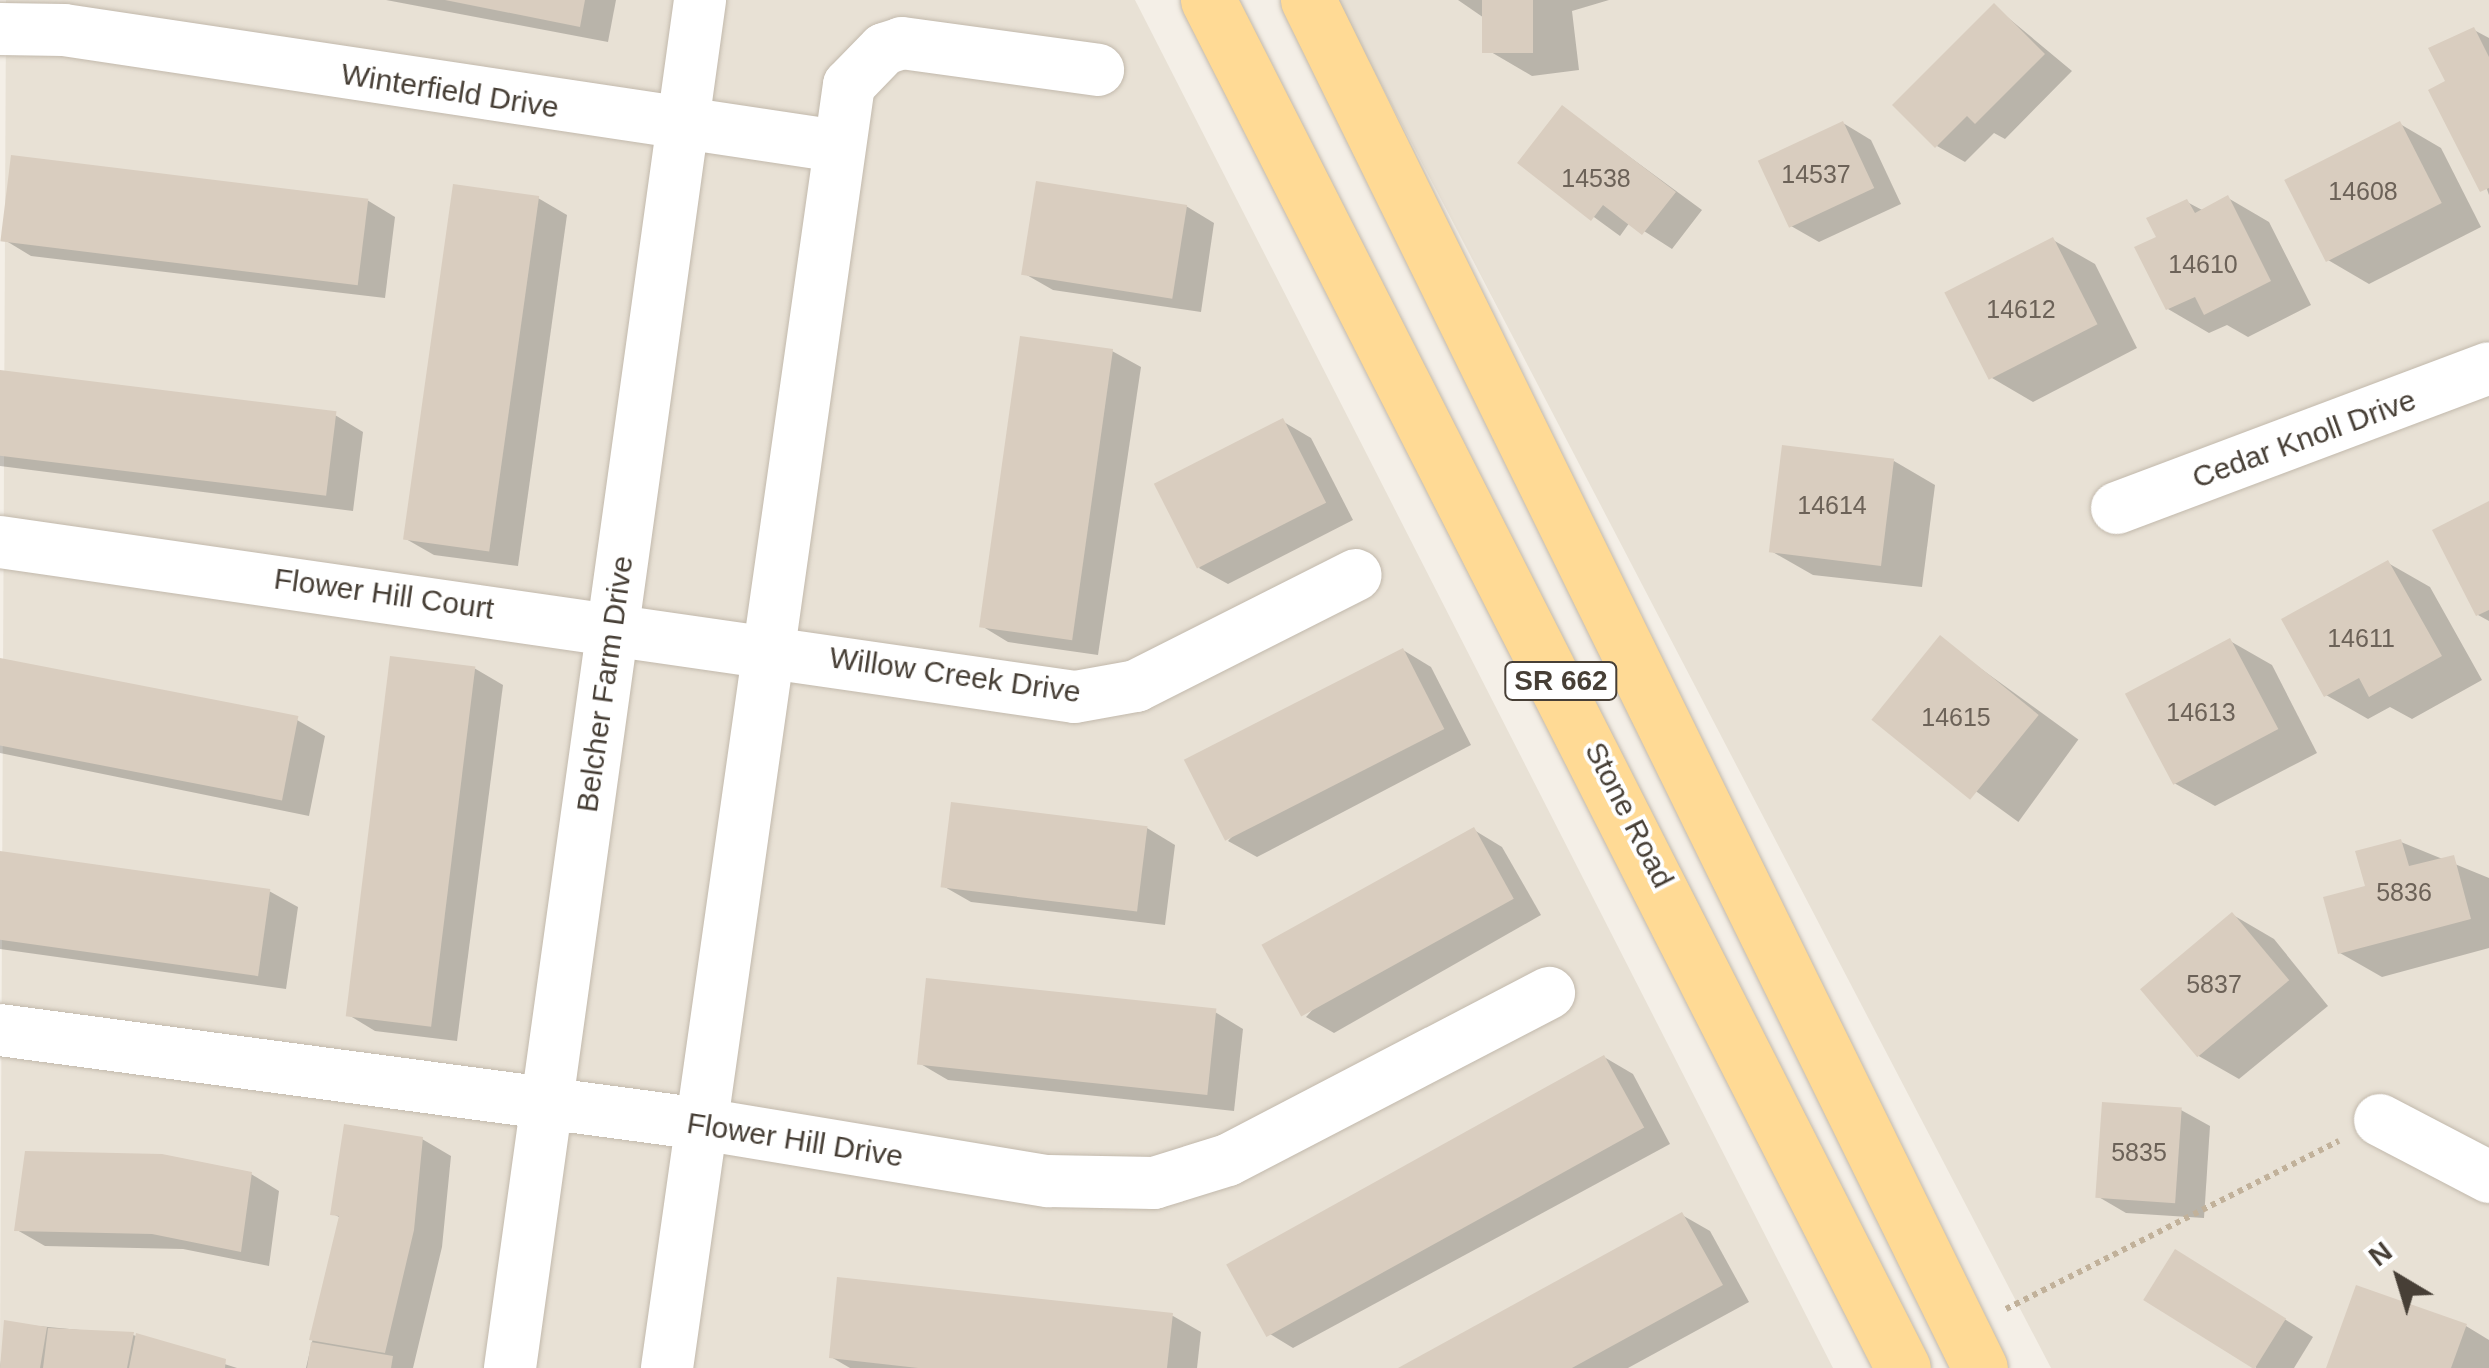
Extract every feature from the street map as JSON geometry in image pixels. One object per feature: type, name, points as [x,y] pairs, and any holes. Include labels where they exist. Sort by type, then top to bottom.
[{"type":"main road","name":"Stone Road","points":[[1208,0],[1903,1368]]},
{"type":"main road","name":"SR 662","points":[[1308,0],[1971,1350]]},
{"type":"street","name":"Belcher Farm Drive","points":[[510,1368],[550,1104],[612,625],[700,0]]},
{"type":"street","name":"Winterfield Drive","points":[[0,29],[46,15],[682,127],[837,146]]},
{"type":"street","points":[[667,1368],[837,146],[849,85],[902,43],[1098,70]]},
{"type":"street","name":"Cedar Knoll Drive","points":[[2117,508],[2489,368]]},
{"type":"street","name":"Flower Hill Court","points":[[0,542],[768,649]]},
{"type":"street","name":"Willow Creek Drive","points":[[768,649],[1075,696],[1136,686],[1356,575]]},
{"type":"street","name":"Flower Hill Drive","points":[[0,1030],[702,1124],[1048,1181],[1154,1183],[1228,1160],[1550,993]]},
{"type":"street","points":[[2380,1120],[2489,1176]]},
{"type":"path","points":[[1971,1350],[2380,1120]]},
{"type":"shaded area","points":[[6,0],[1135,0],[1833,1368],[0,1368]]},
{"type":"shaded area","points":[[1337,0],[2489,0],[2489,1368],[2051,1368]]},
{"type":"building","points":[[445,0],[585,0],[580,27]]},
{"type":"building","points":[[1482,0],[1533,0],[1533,53],[1482,53]]},
{"type":"building","points":[[1994,3],[2045,54],[1975,124],[1967,116],[1935,148],[1892,105]]},
{"type":"building","points":[[2474,27],[2489,57],[2489,188],[2480,192],[2428,90],[2445,81],[2428,48]]},
{"type":"building","points":[[1562,105],[1676,192],[1642,235],[1603,205],[1591,221],[1517,163]]},
{"type":"building","points":[[1843,121],[1874,188],[1789,228],[1758,161]]},
{"type":"building","points":[[2400,121],[2442,203],[2326,262],[2284,180]]},
{"type":"building","points":[[11,155],[368,199],[358,285],[0,241]]},
{"type":"building","points":[[1036,181],[1187,205],[1172,299],[1021,275]]},
{"type":"building","points":[[453,184],[539,196],[489,552],[403,540]]},
{"type":"building","points":[[2228,195],[2271,281],[2204,315],[2195,297],[2166,310],[2134,247],[2156,237],[2146,218],[2187,199],[2195,213]]},
{"type":"building","points":[[2053,237],[2097,324],[1989,380],[1944,292]]},
{"type":"building","points":[[1020,336],[1113,349],[1072,640],[979,627]]},
{"type":"building","points":[[0,370],[336,411],[326,496],[0,456]]},
{"type":"building","points":[[1283,418],[1326,503],[1197,568],[1154,484]]},
{"type":"building","points":[[1782,445],[1894,459],[1881,566],[1769,552]]},
{"type":"building","points":[[2489,501],[2489,610],[2476,616],[2432,530]]},
{"type":"building","points":[[2388,560],[2442,656],[2369,697],[2359,678],[2324,697],[2281,619]]},
{"type":"building","points":[[1940,635],[2039,715],[1970,800],[1871,720]]},
{"type":"building","points":[[2230,638],[2278,729],[2173,785],[2125,694]]},
{"type":"building","points":[[1403,648],[1444,729],[1225,841],[1184,760]]},
{"type":"building","points":[[390,656],[475,666],[431,1027],[346,1016]]},
{"type":"building","points":[[0,658],[298,716],[282,800],[0,746]]},
{"type":"building","points":[[951,802],[1148,826],[1137,911],[941,887]]},
{"type":"building","points":[[1474,827],[1514,899],[1301,1017],[1261,945]]},
{"type":"building","points":[[2401,839],[2409,866],[2454,855],[2471,919],[2338,954],[2323,897],[2365,886],[2355,851]]},
{"type":"building","points":[[0,851],[270,889],[258,976],[0,940]]},
{"type":"building","points":[[2232,912],[2289,980],[2197,1057],[2140,989]]},
{"type":"building","points":[[926,978],[1216,1009],[1207,1095],[917,1065]]},
{"type":"building","points":[[1604,1055],[1644,1128],[1266,1337],[1226,1264]]},
{"type":"building","points":[[2102,1102],[2182,1108],[2175,1203],[2095,1198]]},
{"type":"building","points":[[344,1124],[423,1137],[414,1230],[385,1353],[309,1340],[339,1216],[330,1215]]},
{"type":"building","points":[[25,1151],[162,1154],[252,1172],[241,1252],[152,1234],[14,1231]]},
{"type":"building","points":[[1682,1212],[1723,1285],[1572,1368],[1398,1368]]},
{"type":"building","points":[[2175,1249],[2286,1318],[2252,1368],[2143,1300]]},
{"type":"building","points":[[837,1277],[1173,1313],[1167,1368],[918,1368],[829,1358]]},
{"type":"building","points":[[2356,1285],[2467,1324],[2451,1368],[2326,1368]]},
{"type":"building","points":[[4,1320],[47,1327],[40,1368],[0,1368]]},
{"type":"building","points":[[48,1328],[134,1332],[127,1368],[43,1368]]},
{"type":"building","points":[[136,1333],[226,1359],[225,1368],[129,1368]]},
{"type":"building","points":[[311,1342],[393,1356],[391,1368],[307,1368]]}]
